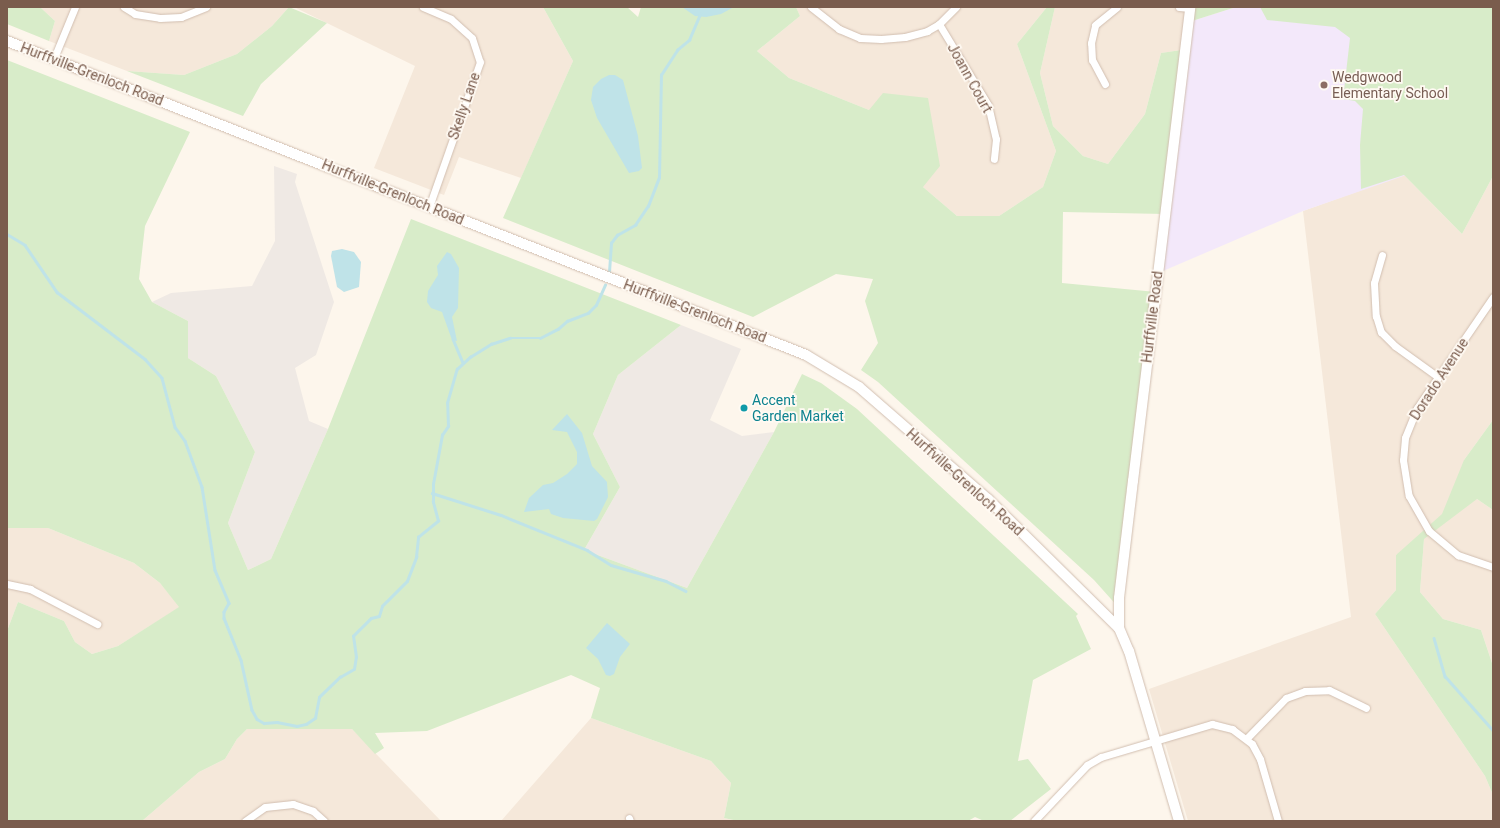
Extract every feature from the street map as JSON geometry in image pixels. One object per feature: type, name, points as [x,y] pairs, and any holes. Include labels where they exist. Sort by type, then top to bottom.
[{"type":"main road","name":"Hurffville Road","points":[[1119,628],[1119,598],[1190,8]]},
{"type":"main road","name":"Hurffville-Grenloch Road","points":[[7,41],[54,58],[806,355],[829,367],[859,387],[970,483],[1064,571],[1119,628],[1179,821]]},
{"type":"street","points":[[54,58],[75,7]]},
{"type":"street","points":[[124,7],[135,14],[160,18],[181,17],[206,7]]},
{"type":"street","name":"Skelly Lane","points":[[424,7],[452,19],[472,38],[480,62],[429,206]]},
{"type":"street","points":[[810,7],[839,29],[860,38],[905,37],[939,24],[956,7]]},
{"type":"street","points":[[1105,84],[1092,60],[1090,43],[1095,25],[1117,7]]},
{"type":"street","points":[[1179,7],[1190,8]]},
{"type":"street","name":"Joann Court","points":[[939,24],[988,105],[996,139],[994,159]]},
{"type":"street","points":[[1382,255],[1374,283],[1376,316],[1382,332],[1395,346],[1438,377]]},
{"type":"street","name":"Dorado Avenue","points":[[1493,297],[1412,417],[1405,438],[1403,460],[1407,489],[1422,522],[1439,540],[1466,559],[1493,567]]},
{"type":"street","points":[[7,584],[37,593],[97,624]]},
{"type":"street","points":[[1247,738],[1286,698],[1305,691],[1329,690],[1366,708]]},
{"type":"street","points":[[1034,821],[1087,765],[1101,757],[1212,724],[1232,729],[1247,738],[1260,759],[1278,821]]},
{"type":"street","points":[[245,821],[265,807],[293,804],[312,811],[324,821]]},
{"type":"shaded area","points":[[40,7],[289,7],[272,26],[237,54],[184,75],[127,71],[49,41],[55,21]]},
{"type":"shaded area","points":[[294,7],[543,7],[573,61],[521,178],[459,157],[444,195],[374,168],[415,66]]},
{"type":"shaded area","points":[[796,7],[1047,7],[1017,44],[1056,151],[1043,187],[999,216],[957,216],[923,187],[869,110],[789,78],[757,51],[800,16]]},
{"type":"shaded area","points":[[1055,7],[1194,7],[1188,49],[1161,53],[1145,114],[1108,164],[1083,156],[1053,126],[1040,73]]},
{"type":"shaded area","name":"Wedgwood Elementary School","points":[[1236,7],[1443,7],[1481,149],[1303,211],[1163,271],[1192,21]]},
{"type":"shaded area","points":[[274,166],[297,174],[295,182],[334,302],[316,355],[295,368],[309,421],[328,429],[271,559],[248,570],[228,523],[255,452],[216,376],[188,358],[188,321],[152,302],[171,293],[252,286],[275,241]]},
{"type":"shaded area","points":[[1404,175],[1462,234],[1493,176],[1493,420],[1464,460],[1477,499],[1493,510],[1493,666],[1481,630],[1443,619],[1420,592],[1424,539],[1396,555],[1396,590],[1375,614],[1485,776],[1493,795],[1493,821],[1188,821],[1149,689],[1351,617],[1303,211]]},
{"type":"shaded area","points":[[681,325],[741,349],[710,420],[742,436],[774,432],[687,588],[584,550],[620,487],[593,434],[618,375]]},
{"type":"shaded area","points":[[7,528],[48,528],[134,563],[160,583],[180,607],[118,646],[92,654],[75,642],[64,621],[18,602],[7,631]]},
{"type":"shaded area","points":[[591,718],[711,761],[731,783],[724,818],[738,821],[501,821]]},
{"type":"shaded area","points":[[247,729],[352,729],[441,821],[142,821],[199,772],[225,759],[237,739]]},
{"type":"green space","points":[[7,7],[40,7],[55,21],[49,41],[7,24]]},
{"type":"green space","points":[[289,7],[327,23],[261,84],[243,116],[127,71],[184,75],[237,54],[272,26]]},
{"type":"green space","points":[[543,7],[627,7],[638,17],[641,7],[796,7],[800,16],[757,51],[789,78],[869,110],[883,93],[928,98],[940,166],[923,187],[957,216],[999,216],[1043,187],[1056,151],[1017,44],[1047,7],[1055,7],[1040,73],[1053,126],[1083,156],[1108,164],[1145,114],[1161,53],[1188,49],[1165,214],[1063,212],[1062,283],[1156,292],[1119,608],[1094,580],[878,382],[861,370],[878,343],[865,301],[873,279],[836,274],[753,317],[503,218],[573,61]]},
{"type":"green space","points":[[1194,7],[1236,7],[1192,21]]},
{"type":"green space","points":[[1260,7],[1493,7],[1493,176],[1462,234],[1404,175],[1361,189],[1360,145],[1363,109],[1355,101],[1343,99],[1350,38],[1335,27],[1267,20]]},
{"type":"green space","points":[[7,60],[190,132],[145,226],[139,279],[152,302],[188,321],[188,358],[216,376],[255,452],[228,523],[248,570],[271,559],[328,429],[411,219],[681,325],[618,375],[593,434],[620,487],[584,550],[687,588],[774,432],[802,374],[821,383],[857,409],[1078,614],[1076,616],[1091,649],[1033,680],[1018,761],[1028,759],[1051,789],[1010,821],[984,821],[975,817],[968,821],[738,821],[724,818],[731,783],[711,761],[591,718],[600,688],[571,675],[427,731],[375,733],[384,748],[375,754],[352,729],[247,729],[237,739],[225,759],[199,772],[142,821],[7,821],[7,631],[18,602],[64,621],[75,642],[92,654],[118,646],[179,607],[160,583],[134,563],[48,528],[7,528]]},
{"type":"green space","points":[[1493,420],[1493,510],[1477,499],[1424,539],[1420,592],[1443,619],[1481,630],[1493,666],[1493,795],[1485,776],[1375,614],[1396,590],[1396,555],[1442,514],[1464,460]]},
{"type":"water","points":[[682,7],[734,7],[721,14],[706,17],[695,16]]},
{"type":"water","points":[[609,75],[615,75],[623,80],[638,136],[642,168],[639,171],[629,173],[597,118],[591,100],[593,87],[601,79]]},
{"type":"water","points":[[342,249],[354,252],[361,262],[359,287],[344,292],[337,287],[331,256],[332,251]]},
{"type":"water","points":[[447,252],[451,254],[459,268],[458,308],[452,317],[457,341],[452,340],[442,312],[431,308],[427,302],[428,291],[438,275],[437,266]]},
{"type":"water","points":[[567,414],[582,433],[592,466],[607,482],[608,497],[597,519],[594,521],[563,518],[551,514],[549,509],[524,512],[529,498],[543,485],[553,483],[567,474],[577,464],[577,452],[567,432],[552,430]]},
{"type":"water","points":[[607,623],[630,644],[620,657],[614,674],[610,676],[606,675],[598,659],[586,648]]},
{"type":"waterway","points":[[609,272],[611,243],[617,235],[635,225],[648,206],[659,178],[661,75],[677,50],[689,40],[700,14]]},
{"type":"waterway","points":[[7,234],[25,245],[57,292],[145,359],[162,378],[175,427],[185,441],[202,487],[215,570],[229,603],[224,612],[224,618],[241,660],[252,710],[257,719],[264,723],[277,722],[297,726],[306,724],[315,718],[319,697],[340,677],[354,669],[356,657],[353,636],[371,618],[379,616],[382,606],[407,581],[416,557],[418,537],[438,521],[433,502],[433,484],[442,435],[448,426],[447,403],[457,369],[470,357],[491,344],[510,338],[540,338],[558,329],[567,321],[588,313],[596,305],[605,285]]},
{"type":"waterway","points":[[453,339],[463,362]]},
{"type":"waterway","points":[[432,493],[501,515],[587,550],[611,565],[666,581],[686,591]]},
{"type":"waterway","points":[[1434,638],[1445,676],[1493,730]]},
{"type":"place","name":"Wedgwood Elementary School","points":[[1324,85]]},
{"type":"place","name":"Accent Garden Market","points":[[744,408]]}]
